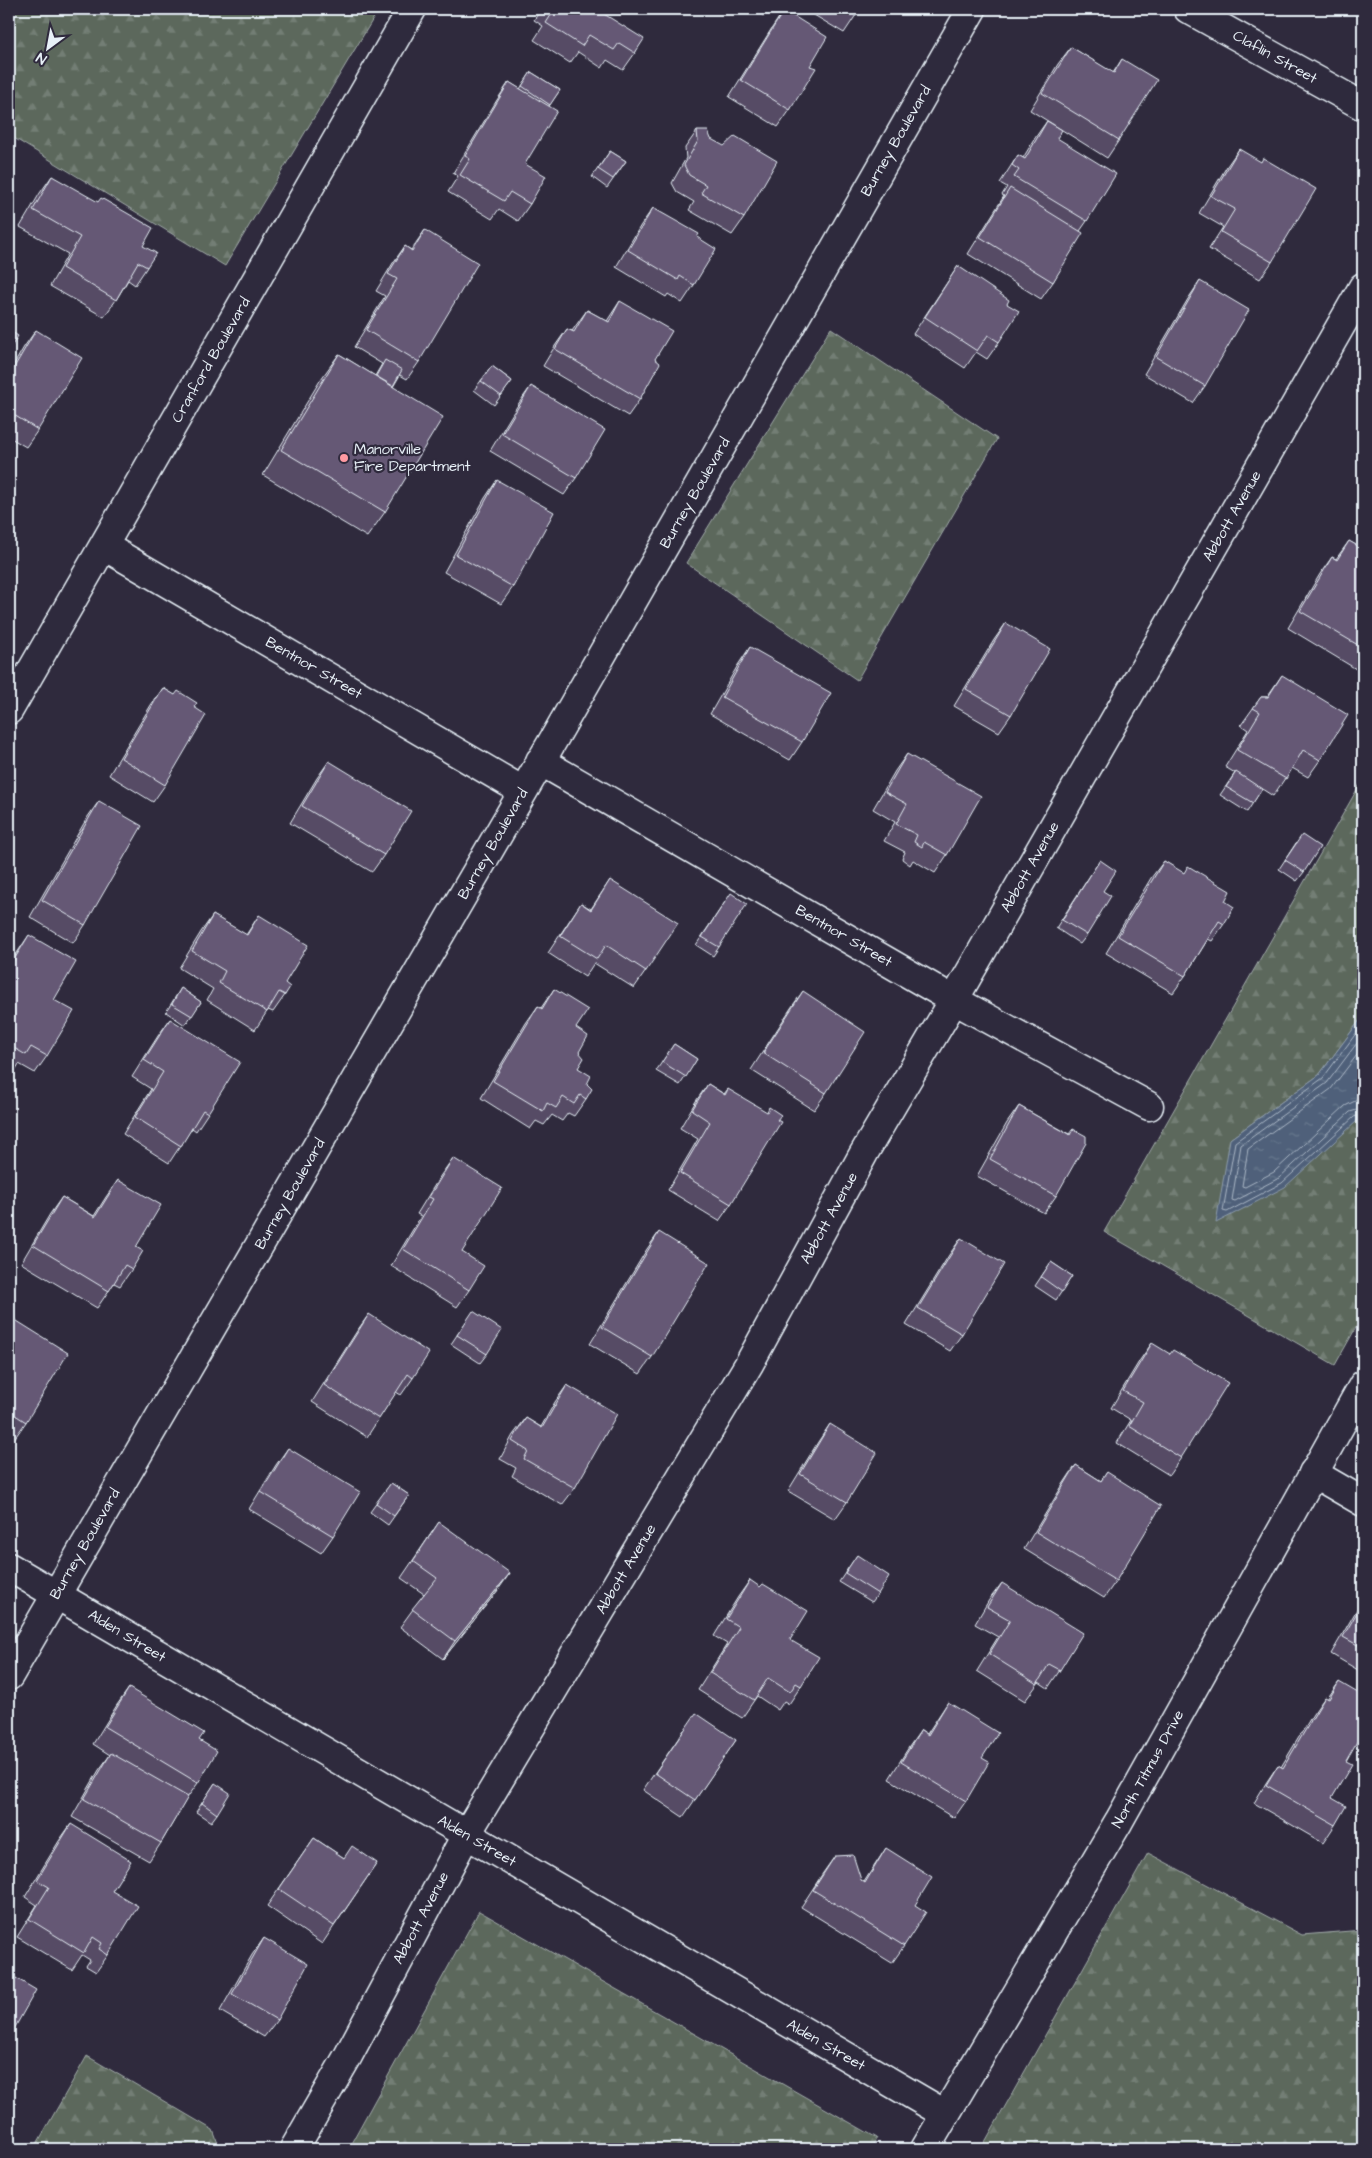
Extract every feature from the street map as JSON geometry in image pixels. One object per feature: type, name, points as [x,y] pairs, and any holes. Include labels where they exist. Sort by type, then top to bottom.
[{"type":"street","name":"Cranford Boulevard","points":[[9,710],[412,9]]},
{"type":"street","name":"Burney Boulevard","points":[[9,1676],[523,791],[972,9]]},
{"type":"street","name":"Claflin Street","points":[[1188,9],[1363,106]]},
{"type":"street","name":"Abbott Avenue","points":[[294,2149],[348,2056],[466,1835],[749,1364],[864,1153],[954,1000],[1363,287]]},
{"type":"street","name":"Bentnor Street","points":[[104,546],[523,791]]},
{"type":"street","name":"Bentnor Street","points":[[540,761],[954,1000],[1149,1106]]},
{"type":"street","name":"North Titmus Drive","points":[[925,2149],[1119,1821],[1363,1385]]},
{"type":"street","points":[[1313,1472],[1363,1502]]},
{"type":"street","name":"Alden Street","points":[[9,1567],[945,2114]]},
{"type":"green space","points":[[9,9],[379,9],[225,266],[9,135]]},
{"type":"green space","points":[[831,328],[997,439],[857,680],[686,563]]},
{"type":"green space","points":[[1363,779],[1363,1016],[1319,1075],[1230,1139],[1357,1121],[1363,1118],[1363,1315],[1335,1365],[1104,1232]]},
{"type":"green space","points":[[1148,1853],[1302,1935],[1363,1930],[1363,2149],[981,2149]]},
{"type":"green space","points":[[479,1911],[877,2138],[870,2149],[348,2149]]},
{"type":"green space","points":[[87,2056],[213,2130],[220,2149],[34,2149]]},
{"type":"water","points":[[1363,1016],[1363,1118],[1357,1121],[1285,1187],[1216,1223],[1230,1139],[1319,1075]]},
{"type":"building","points":[[555,9],[607,9],[604,14],[644,39],[635,53],[619,43],[614,50],[589,35],[582,46],[546,23]]},
{"type":"building","points":[[845,9],[860,9],[856,16]]},
{"type":"building","points":[[784,10],[827,37],[810,66],[816,68],[790,110],[741,80]]},
{"type":"building","points":[[1071,47],[1114,73],[1122,59],[1157,80],[1119,140],[1042,93]]},
{"type":"building","points":[[531,72],[560,90],[550,105],[522,86]]},
{"type":"building","points":[[509,82],[557,111],[525,164],[546,176],[530,204],[510,192],[504,201],[460,175],[470,159],[465,156]]},
{"type":"building","points":[[1047,121],[1062,130],[1057,138],[1116,174],[1087,221],[1014,177],[1019,170],[1012,165],[1018,155],[1025,159]]},
{"type":"building","points":[[697,131],[708,131],[711,139],[724,146],[735,136],[777,161],[744,218],[701,193],[706,185],[689,175],[684,165],[698,141]]},
{"type":"building","points":[[1239,149],[1261,162],[1263,158],[1316,189],[1272,262],[1221,232],[1235,209],[1211,196]]},
{"type":"building","points":[[610,151],[626,161],[613,179],[598,169]]},
{"type":"building","points":[[52,176],[98,202],[101,198],[153,228],[143,246],[156,253],[147,267],[138,262],[116,300],[62,268],[80,237],[33,210]]},
{"type":"building","points":[[1010,188],[1083,233],[1053,282],[980,237]]},
{"type":"building","points":[[653,208],[699,234],[697,237],[716,249],[694,285],[680,276],[678,280],[628,250]]},
{"type":"building","points":[[425,230],[478,263],[419,362],[366,330],[397,279],[388,274],[405,246],[412,251]]},
{"type":"building","points":[[958,266],[1009,300],[1007,304],[1019,311],[999,342],[988,335],[977,351],[925,317]]},
{"type":"building","points":[[1200,281],[1249,310],[1205,386],[1156,357]]},
{"type":"building","points":[[620,301],[672,331],[655,359],[660,363],[640,399],[555,349],[567,329],[574,332],[587,310],[609,322]]},
{"type":"building","points":[[9,330],[18,336],[9,350]]},
{"type":"building","points":[[36,330],[82,358],[38,430],[9,412],[9,376]]},
{"type":"building","name":"Manorville Fire Department","points":[[339,354],[443,417],[385,512],[281,450]]},
{"type":"building","points":[[385,360],[402,370],[393,386],[376,376]]},
{"type":"building","points":[[492,366],[512,381],[501,396],[481,381]]},
{"type":"building","points":[[531,386],[605,430],[576,478],[502,434]]},
{"type":"building","points":[[497,480],[554,512],[513,587],[456,555]]},
{"type":"building","points":[[1349,541],[1363,549],[1363,648],[1300,611],[1332,557],[1337,560]]},
{"type":"building","points":[[1006,623],[1050,649],[1011,715],[966,689]]},
{"type":"building","points":[[750,647],[831,693],[802,742],[722,697]]},
{"type":"building","points":[[1282,675],[1348,715],[1320,760],[1303,750],[1286,779],[1237,750],[1260,712],[1253,708],[1261,697],[1268,697]]},
{"type":"building","points":[[163,688],[175,695],[178,691],[197,703],[194,707],[206,715],[165,785],[121,758]]},
{"type":"building","points":[[907,754],[981,796],[947,855],[924,842],[922,847],[914,842],[917,835],[896,824],[907,804],[885,792]]},
{"type":"building","points":[[329,761],[411,811],[384,855],[302,806]]},
{"type":"building","points":[[1236,772],[1262,789],[1253,803],[1226,787]]},
{"type":"building","points":[[99,801],[142,826],[85,925],[42,900]]},
{"type":"building","points":[[1302,835],[1320,847],[1304,872],[1285,860]]},
{"type":"building","points":[[1100,860],[1116,871],[1103,891],[1111,896],[1087,935],[1062,920]]},
{"type":"building","points":[[1164,861],[1184,873],[1188,866],[1230,891],[1225,901],[1234,907],[1224,924],[1219,921],[1185,976],[1118,936]]},
{"type":"building","points":[[610,880],[678,923],[646,971],[606,945],[597,959],[560,936],[581,903],[591,910]]},
{"type":"building","points":[[731,893],[747,904],[719,947],[702,937]]},
{"type":"building","points":[[213,915],[247,935],[259,915],[308,945],[285,983],[290,987],[285,995],[279,992],[267,1012],[219,983],[225,971],[192,951]]},
{"type":"building","points":[[29,935],[76,962],[54,1000],[74,1011],[47,1056],[31,1047],[26,1055],[9,1045],[9,968]]},
{"type":"building","points":[[181,988],[201,1002],[192,1016],[172,1004]]},
{"type":"building","points":[[554,989],[588,1010],[576,1028],[588,1036],[579,1052],[584,1058],[578,1068],[591,1076],[587,1084],[592,1089],[586,1099],[580,1095],[574,1104],[563,1097],[556,1108],[547,1103],[543,1111],[493,1081],[538,1006],[542,1009]]},
{"type":"building","points":[[803,991],[865,1032],[826,1093],[763,1053]]},
{"type":"building","points":[[170,1019],[240,1062],[208,1113],[203,1110],[181,1146],[135,1117],[163,1072],[144,1060]]},
{"type":"building","points":[[674,1044],[697,1059],[686,1077],[662,1062]]},
{"type":"building","points":[[708,1084],[725,1095],[728,1089],[767,1112],[769,1107],[781,1115],[777,1120],[781,1122],[731,1204],[680,1173],[710,1122],[692,1110]]},
{"type":"building","points":[[1019,1106],[1070,1135],[1073,1129],[1086,1136],[1086,1143],[1056,1196],[990,1159]]},
{"type":"building","points":[[453,1158],[502,1188],[462,1252],[484,1266],[469,1290],[403,1249],[433,1199],[429,1197]]},
{"type":"building","points":[[118,1180],[161,1205],[136,1247],[143,1251],[132,1269],[125,1265],[109,1291],[33,1245],[62,1197],[95,1217]]},
{"type":"building","points":[[659,1232],[709,1263],[652,1357],[602,1327]]},
{"type":"building","points":[[961,1238],[1004,1264],[962,1334],[918,1308]]},
{"type":"building","points":[[1051,1262],[1072,1276],[1062,1292],[1041,1277]]},
{"type":"building","points":[[473,1311],[502,1330],[487,1354],[457,1335]]},
{"type":"building","points":[[369,1314],[429,1353],[413,1378],[408,1374],[379,1419],[324,1385]]},
{"type":"building","points":[[9,1316],[68,1353],[26,1422],[9,1411]]},
{"type":"building","points":[[1152,1343],[1170,1354],[1173,1350],[1228,1383],[1181,1458],[1129,1426],[1143,1402],[1123,1391]]},
{"type":"building","points":[[567,1385],[617,1414],[575,1488],[524,1459],[528,1451],[512,1441],[526,1418],[542,1428]]},
{"type":"building","points":[[830,1424],[877,1453],[847,1502],[800,1474]]},
{"type":"building","points":[[288,1448],[360,1492],[333,1536],[261,1492]]},
{"type":"building","points":[[1076,1465],[1101,1481],[1107,1472],[1161,1506],[1116,1581],[1036,1532]]},
{"type":"building","points":[[391,1483],[409,1495],[394,1516],[376,1503]]},
{"type":"building","points":[[439,1522],[510,1573],[455,1641],[412,1609],[437,1578],[413,1561]]},
{"type":"building","points":[[857,1555],[889,1576],[878,1594],[845,1573]]},
{"type":"building","points":[[750,1580],[760,1587],[763,1584],[808,1611],[790,1640],[819,1657],[801,1686],[796,1683],[790,1692],[768,1678],[754,1700],[710,1673],[739,1627],[726,1619]]},
{"type":"building","points":[[1002,1583],[1083,1633],[1060,1670],[1049,1664],[1037,1684],[989,1654],[1010,1620],[987,1607]]},
{"type":"building","points":[[1363,1602],[1363,1648],[1343,1637]]},
{"type":"building","points":[[1339,1682],[1363,1696],[1363,1731],[1346,1761],[1352,1764],[1332,1798],[1346,1806],[1335,1825],[1266,1785],[1278,1765],[1283,1768],[1325,1697],[1329,1699]]},
{"type":"building","points":[[129,1688],[204,1733],[199,1740],[217,1751],[198,1783],[105,1727]]},
{"type":"building","points":[[948,1702],[998,1733],[982,1758],[989,1762],[966,1801],[901,1762],[921,1730],[928,1735]]},
{"type":"building","points":[[696,1713],[736,1740],[695,1800],[655,1773]]},
{"type":"building","points":[[111,1753],[188,1797],[161,1843],[84,1799]]},
{"type":"building","points":[[215,1783],[230,1793],[217,1814],[202,1803]]},
{"type":"building","points":[[71,1824],[131,1861],[112,1891],[138,1906],[108,1955],[99,1949],[102,1943],[93,1937],[84,1953],[29,1919],[49,1887],[37,1880]]},
{"type":"building","points":[[314,1838],[344,1858],[352,1846],[377,1863],[334,1926],[279,1889]]},
{"type":"building","points":[[886,1848],[932,1877],[915,1905],[926,1912],[904,1946],[813,1890],[835,1856],[853,1855],[861,1880],[865,1883]]},
{"type":"building","points":[[264,1938],[308,1964],[277,2020],[232,1994]]},
{"type":"building","points":[[9,1974],[36,1990],[9,2038]]},
{"type":"place","name":"Manorville Fire Department","points":[[344,458]]}]
